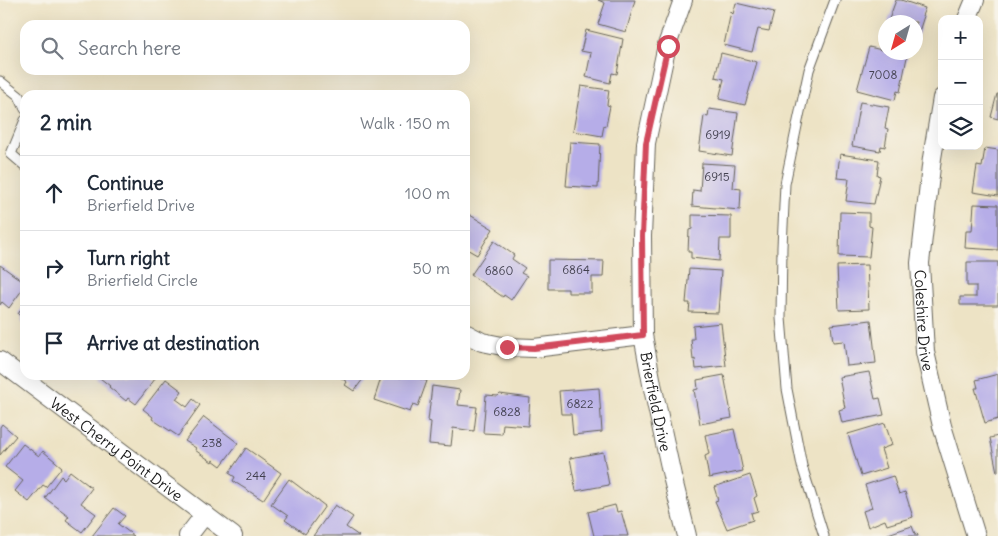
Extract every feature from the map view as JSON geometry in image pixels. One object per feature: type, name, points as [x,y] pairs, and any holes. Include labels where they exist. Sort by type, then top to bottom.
[{"type":"street","name":"Brierfield Drive","points":[[683,0],[668,46],[646,143],[642,236],[643,335],[670,466],[688,536]]},
{"type":"street","points":[[969,15],[975,0]]},
{"type":"street","name":"Coleshire Drive","points":[[941,105],[932,158],[920,263],[925,352],[942,426],[976,536]]},
{"type":"street","points":[[470,336],[482,342],[507,347],[534,348],[643,335]]},
{"type":"street","name":"West Cherry Point Drive","points":[[0,362],[20,377]]},
{"type":"street","name":"West Cherry Point Drive","points":[[24,380],[233,536]]},
{"type":"street","points":[[188,536],[204,514]]},
{"type":"lane","points":[[824,536],[802,466],[787,390],[781,318],[782,256],[785,184],[798,121],[809,70],[835,0]]},
{"type":"lane","points":[[0,81],[20,96]]},
{"type":"lane","points":[[11,154],[20,132]]},
{"type":"lane","points":[[0,151],[11,154],[20,162]]},
{"type":"building","points":[[598,0],[635,0],[626,32],[598,24],[605,3]]},
{"type":"building","points":[[896,0],[925,8],[922,15],[891,15]]},
{"type":"building","points":[[736,3],[774,12],[769,31],[758,29],[752,52],[724,45],[731,12],[733,14]]},
{"type":"building","points":[[586,30],[623,39],[617,74],[612,73],[610,83],[586,77],[591,53],[581,51]]},
{"type":"building","points":[[869,47],[878,49],[878,60],[906,60],[900,92],[897,91],[895,100],[857,90]]},
{"type":"building","points":[[721,53],[757,62],[745,105],[719,99],[724,79],[715,77]]},
{"type":"building","points":[[581,86],[609,90],[607,105],[610,106],[602,136],[573,131]]},
{"type":"building","points":[[998,94],[998,119],[991,117]]},
{"type":"building","points":[[860,102],[889,107],[885,128],[888,129],[885,147],[881,146],[880,151],[852,146]]},
{"type":"building","points":[[709,109],[738,113],[732,156],[699,151],[704,116],[708,117]]},
{"type":"building","points":[[570,142],[600,144],[598,188],[566,186]]},
{"type":"building","points":[[985,148],[998,150],[998,196],[973,192],[977,166],[982,167]]},
{"type":"building","points":[[840,154],[879,160],[877,175],[880,176],[874,204],[846,201],[849,179],[837,178]]},
{"type":"building","points":[[702,163],[735,165],[733,188],[741,189],[740,210],[692,206],[693,190],[700,191]]},
{"type":"building","points":[[974,204],[998,205],[998,250],[965,248],[966,231],[972,231]]},
{"type":"building","points":[[840,212],[869,213],[869,226],[872,227],[869,257],[839,256]]},
{"type":"building","points":[[470,215],[493,229],[477,255],[470,251]]},
{"type":"building","points":[[692,215],[731,216],[731,239],[720,239],[719,261],[691,258],[691,252],[688,252],[689,230],[692,229]]},
{"type":"building","points":[[494,241],[514,255],[512,259],[525,268],[521,273],[527,276],[511,300],[504,295],[503,297],[471,275]]},
{"type":"building","points":[[548,260],[604,261],[603,277],[592,277],[592,293],[568,293],[568,289],[548,289]]},
{"type":"building","points":[[967,262],[998,262],[998,305],[960,305],[960,297],[976,297],[976,286],[967,286]]},
{"type":"building","points":[[0,265],[20,279],[20,293],[9,308],[2,302],[0,305]]},
{"type":"building","points":[[867,265],[869,309],[839,310],[837,266]]},
{"type":"building","points":[[689,269],[721,271],[718,313],[689,312],[690,303],[686,303]]},
{"type":"building","points":[[871,320],[876,363],[847,366],[844,341],[833,342],[831,325]]},
{"type":"building","points":[[721,323],[726,366],[696,369],[691,339],[694,339],[693,326]]},
{"type":"building","points":[[869,372],[875,399],[880,398],[884,415],[842,423],[839,410],[845,408],[839,377]]},
{"type":"building","points":[[998,374],[998,419],[985,423],[975,388],[978,388],[976,380]]},
{"type":"building","points":[[724,375],[732,418],[700,424],[694,390],[698,389],[697,380]]},
{"type":"building","points":[[102,380],[154,380],[136,404],[128,398],[126,401]]},
{"type":"building","points":[[165,380],[182,391],[176,399],[187,407],[193,399],[200,405],[178,436],[152,419],[153,417],[143,409]]},
{"type":"building","points":[[344,380],[362,380],[354,391],[345,385],[347,382]]},
{"type":"building","points":[[380,380],[427,381],[418,406],[413,404],[410,412],[374,400]]},
{"type":"building","points":[[432,386],[460,390],[458,405],[477,407],[474,431],[453,428],[451,446],[429,444],[431,422],[428,421]]},
{"type":"building","points":[[599,388],[602,432],[573,435],[571,414],[561,414],[559,391]]},
{"type":"building","points":[[500,394],[530,398],[528,426],[503,424],[502,434],[483,433],[486,395],[498,396]]},
{"type":"building","points":[[204,417],[238,443],[221,466],[213,460],[212,462],[185,441]]},
{"type":"building","points":[[885,423],[892,445],[881,449],[887,468],[861,476],[848,434]]},
{"type":"building","points":[[2,424],[16,436],[0,455],[0,427]]},
{"type":"building","points":[[734,429],[743,471],[709,478],[705,456],[709,454],[705,435]]},
{"type":"building","points":[[998,436],[998,472],[997,472],[990,438]]},
{"type":"building","points":[[23,444],[39,456],[43,451],[62,467],[46,487],[43,485],[29,502],[15,491],[23,481],[5,467]]},
{"type":"building","points":[[246,448],[281,473],[263,500],[233,481],[235,477],[229,473]]},
{"type":"building","points":[[603,452],[609,485],[576,491],[570,458]]},
{"type":"building","points":[[70,471],[92,488],[81,503],[96,514],[82,532],[66,520],[69,516],[45,498],[61,476],[64,479]]},
{"type":"building","points":[[750,475],[757,496],[754,498],[758,511],[751,513],[753,520],[727,529],[715,501],[718,500],[714,487]]},
{"type":"building","points":[[893,476],[899,494],[905,492],[913,517],[887,525],[885,520],[868,527],[863,511],[872,508],[865,485]]},
{"type":"building","points":[[289,479],[325,506],[305,534],[285,520],[288,516],[271,504]]},
{"type":"building","points":[[335,505],[353,517],[346,527],[359,536],[313,536]]},
{"type":"building","points":[[615,505],[617,512],[621,511],[628,536],[594,536],[588,512]]},
{"type":"building","points":[[114,508],[125,516],[118,524],[134,536],[92,536]]},
{"type":"building","points":[[912,526],[915,534],[917,533],[918,536],[882,536]]},
{"type":"route","points":[[507,347],[534,348],[643,335],[642,236],[646,143],[668,46]]}]
